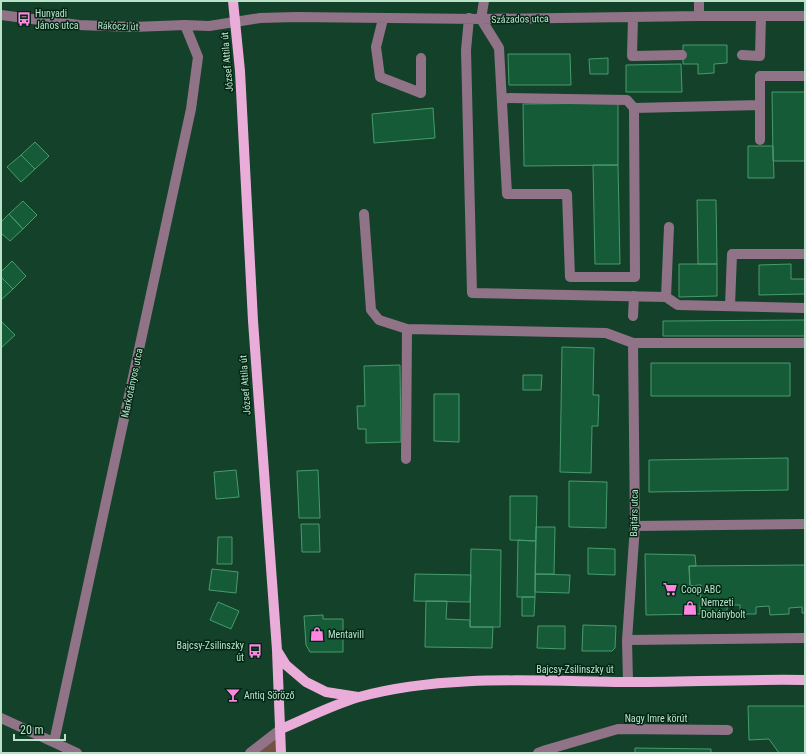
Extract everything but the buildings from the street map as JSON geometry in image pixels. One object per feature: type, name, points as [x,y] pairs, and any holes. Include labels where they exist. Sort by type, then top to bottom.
[{"type":"main road","name":"József Attila út","points":[[233,1],[240,71],[253,321],[277,650],[281,729]]},
{"type":"main road","points":[[277,650],[286,665],[306,682],[326,692],[359,697]]},
{"type":"main road","name":"Bajcsy-Zsilinszky út","points":[[281,729],[326,709],[359,697],[403,687],[437,683],[502,681],[628,682],[801,680]]},
{"type":"main road","points":[[281,729],[281,753]]},
{"type":"street","points":[[484,1],[481,19],[499,48],[507,194],[568,194],[570,277],[635,276],[634,108],[627,100],[502,98]]},
{"type":"street","points":[[699,1],[699,16]]},
{"type":"street","name":"Rákóczi út","points":[[1,15],[79,25],[133,27],[185,25],[209,26],[235,22]]},
{"type":"street","points":[[742,55],[760,56],[761,16]]},
{"type":"street","name":"Százados utca","points":[[235,22],[260,18],[296,17],[481,19],[805,16]]},
{"type":"street","points":[[632,17],[632,56],[682,55]]},
{"type":"street","points":[[469,18],[466,50],[472,293],[666,297],[678,305],[805,308]]},
{"type":"street","points":[[382,23],[376,47],[380,77],[421,93],[421,58]]},
{"type":"street","name":"Markotányos utca","points":[[54,742],[191,109],[198,57],[185,25]]},
{"type":"street","points":[[760,140],[760,76],[805,76]]},
{"type":"street","points":[[634,108],[760,105]]},
{"type":"street","points":[[364,214],[371,310],[379,320],[407,329],[606,333],[633,343],[805,343]]},
{"type":"street","points":[[666,297],[669,227]]},
{"type":"street","points":[[730,306],[732,254],[805,254]]},
{"type":"street","points":[[633,316],[634,296]]},
{"type":"street","points":[[406,459],[407,329]]},
{"type":"street","name":"Bajtárs utca","points":[[628,682],[627,640],[635,526],[633,343]]},
{"type":"street","points":[[635,526],[805,524]]},
{"type":"street","points":[[627,640],[805,638]]},
{"type":"street","points":[[1,718],[77,753]]},
{"type":"street","points":[[250,753],[281,729]]},
{"type":"street","name":"Nagy Imre körút","points":[[538,753],[618,729],[728,730]]},
{"type":"shaded area","points":[[281,729],[281,753],[250,753]]},
{"type":"place","name":"Hunyadi János utca","points":[[24,19]]},
{"type":"place","name":"Coop ABC","points":[[670,589]]},
{"type":"place","name":"Nemzeti Dohánybolt","points":[[690,608]]},
{"type":"place","name":"Mentavill","points":[[317,634]]},
{"type":"place","name":"Bajcsy-Zsilinszky út","points":[[255,651]]},
{"type":"place","name":"Antiq Söröző","points":[[233,695]]}]
